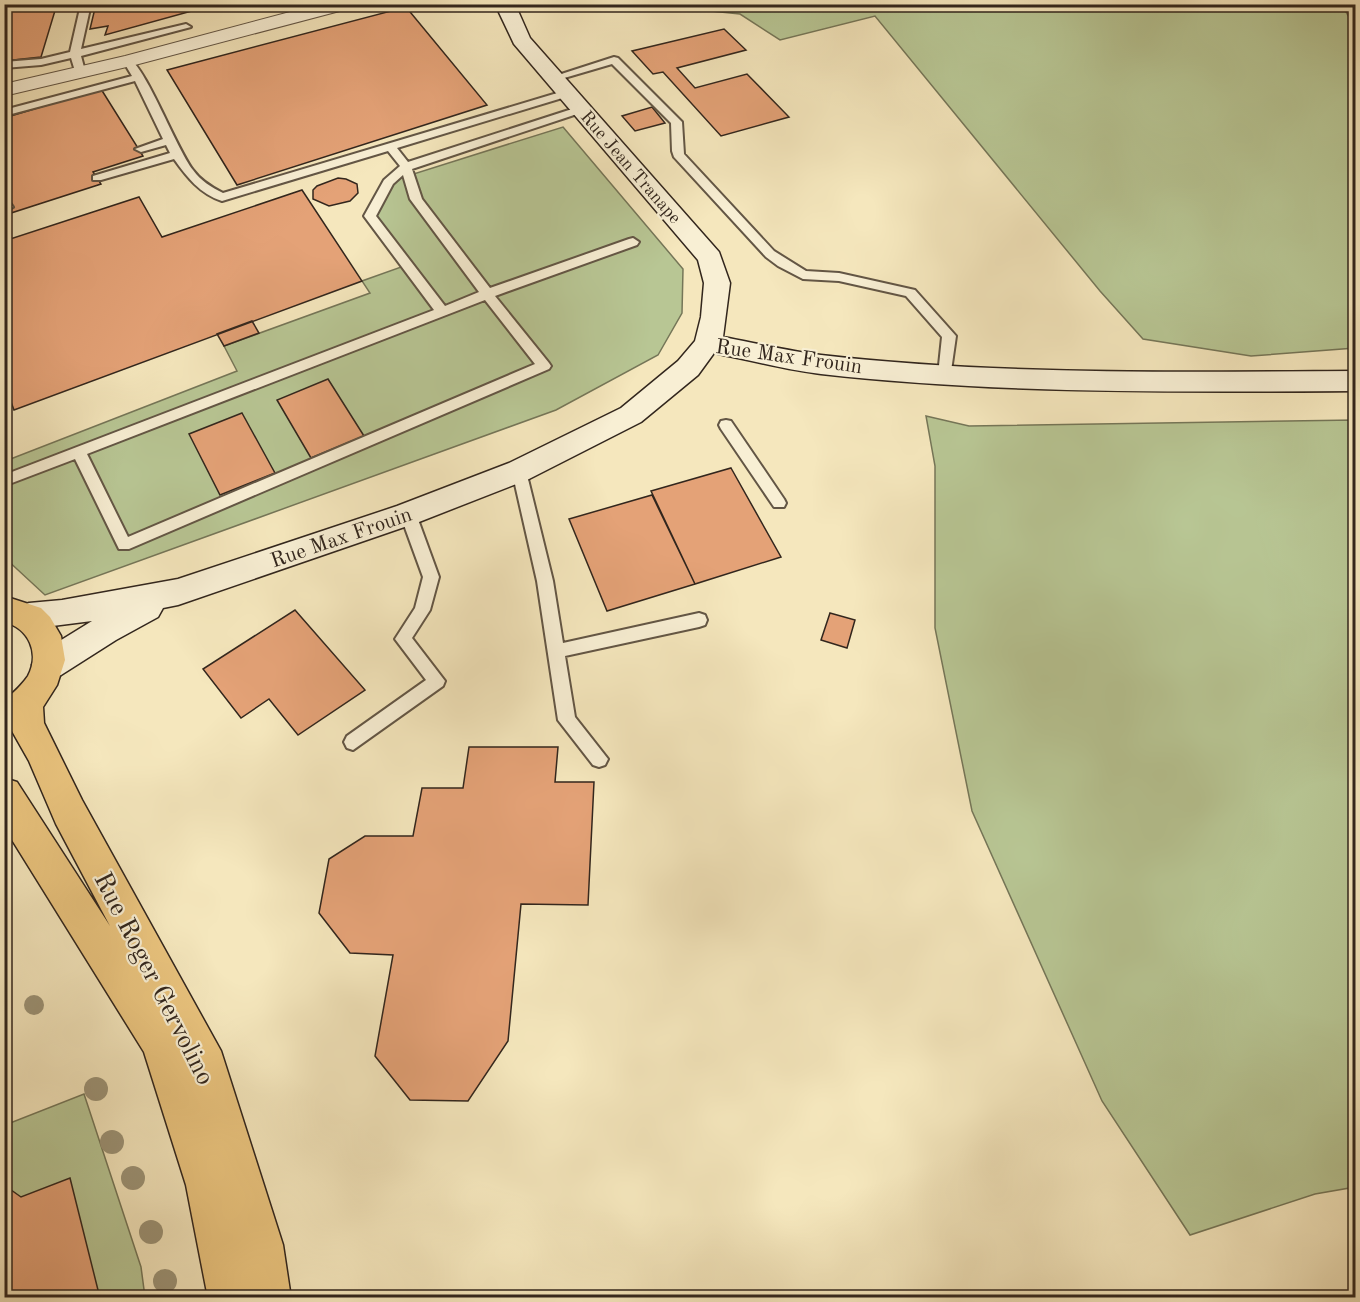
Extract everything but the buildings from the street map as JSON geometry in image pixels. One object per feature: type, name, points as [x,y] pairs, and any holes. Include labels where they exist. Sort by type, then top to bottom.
[{"type":"main road","name":"Rue Jean Tranape","points":[[505,4],[521,40],[565,94],[710,258],[717,283],[714,317],[708,343]]},
{"type":"main road","name":"Rue Max Frouin","points":[[49,665],[104,630],[178,592],[408,514],[519,471],[631,416],[688,368],[708,343],[819,364],[945,375],[1195,382],[1356,381]]},
{"type":"main road","name":"Rue Max Frouin","points":[[17,613],[62,613],[178,592]]},
{"type":"main road","points":[[15,712],[40,684],[49,665],[50,645],[43,628],[17,613]]},
{"type":"main road","name":"Rue Roger Gervolino","points":[[15,712],[27,726],[42,752],[69,812],[206,1066],[260,1245],[268,1298]]},
{"type":"main road","name":"Rue Roger Gervolino","points":[[4,794],[161,1041],[208,1185],[231,1298]]},
{"type":"street","points":[[4,90],[77,62],[134,69],[344,4]]},
{"type":"lane","points":[[77,62],[86,4]]},
{"type":"lane","points":[[4,65],[77,62],[186,27]]},
{"type":"lane","points":[[442,311],[370,216],[388,182],[406,167],[565,94],[614,60],[676,122],[679,135],[675,144],[678,155],[770,254],[803,274],[839,278],[910,293],[949,336],[945,375]]},
{"type":"lane","points":[[4,112],[134,69],[175,155],[207,190],[222,197],[565,94]]},
{"type":"lane","points":[[141,149],[169,141]]},
{"type":"lane","points":[[79,452],[124,545],[296,474],[401,426],[544,366],[416,200],[406,167],[390,146]]},
{"type":"lane","points":[[97,178],[175,155]]},
{"type":"lane","points":[[4,481],[442,311],[633,242]]},
{"type":"lane","points":[[726,425],[779,503]]},
{"type":"lane","points":[[519,471],[545,581],[567,720],[599,759]]},
{"type":"lane","points":[[353,742],[437,681],[403,639],[422,610],[431,577],[408,514]]},
{"type":"lane","points":[[557,651],[699,620]]},
{"type":"green space","points":[[652,5],[1342,5],[1356,29],[1355,348],[1251,356],[1143,339],[1100,291],[875,16],[780,40],[740,14]]},
{"type":"green space","points":[[563,127],[683,269],[682,313],[658,355],[556,410],[45,595],[5,558],[4,450],[8,460],[237,371],[224,346],[370,293],[362,281],[407,265],[370,216],[388,182]]},
{"type":"green space","points":[[926,416],[969,426],[1355,420],[1355,1187],[1315,1194],[1190,1235],[1102,1101],[972,811],[935,628],[935,466]]},
{"type":"green space","points":[[84,1094],[141,1267],[145,1297],[5,1298],[5,1125]]}]
